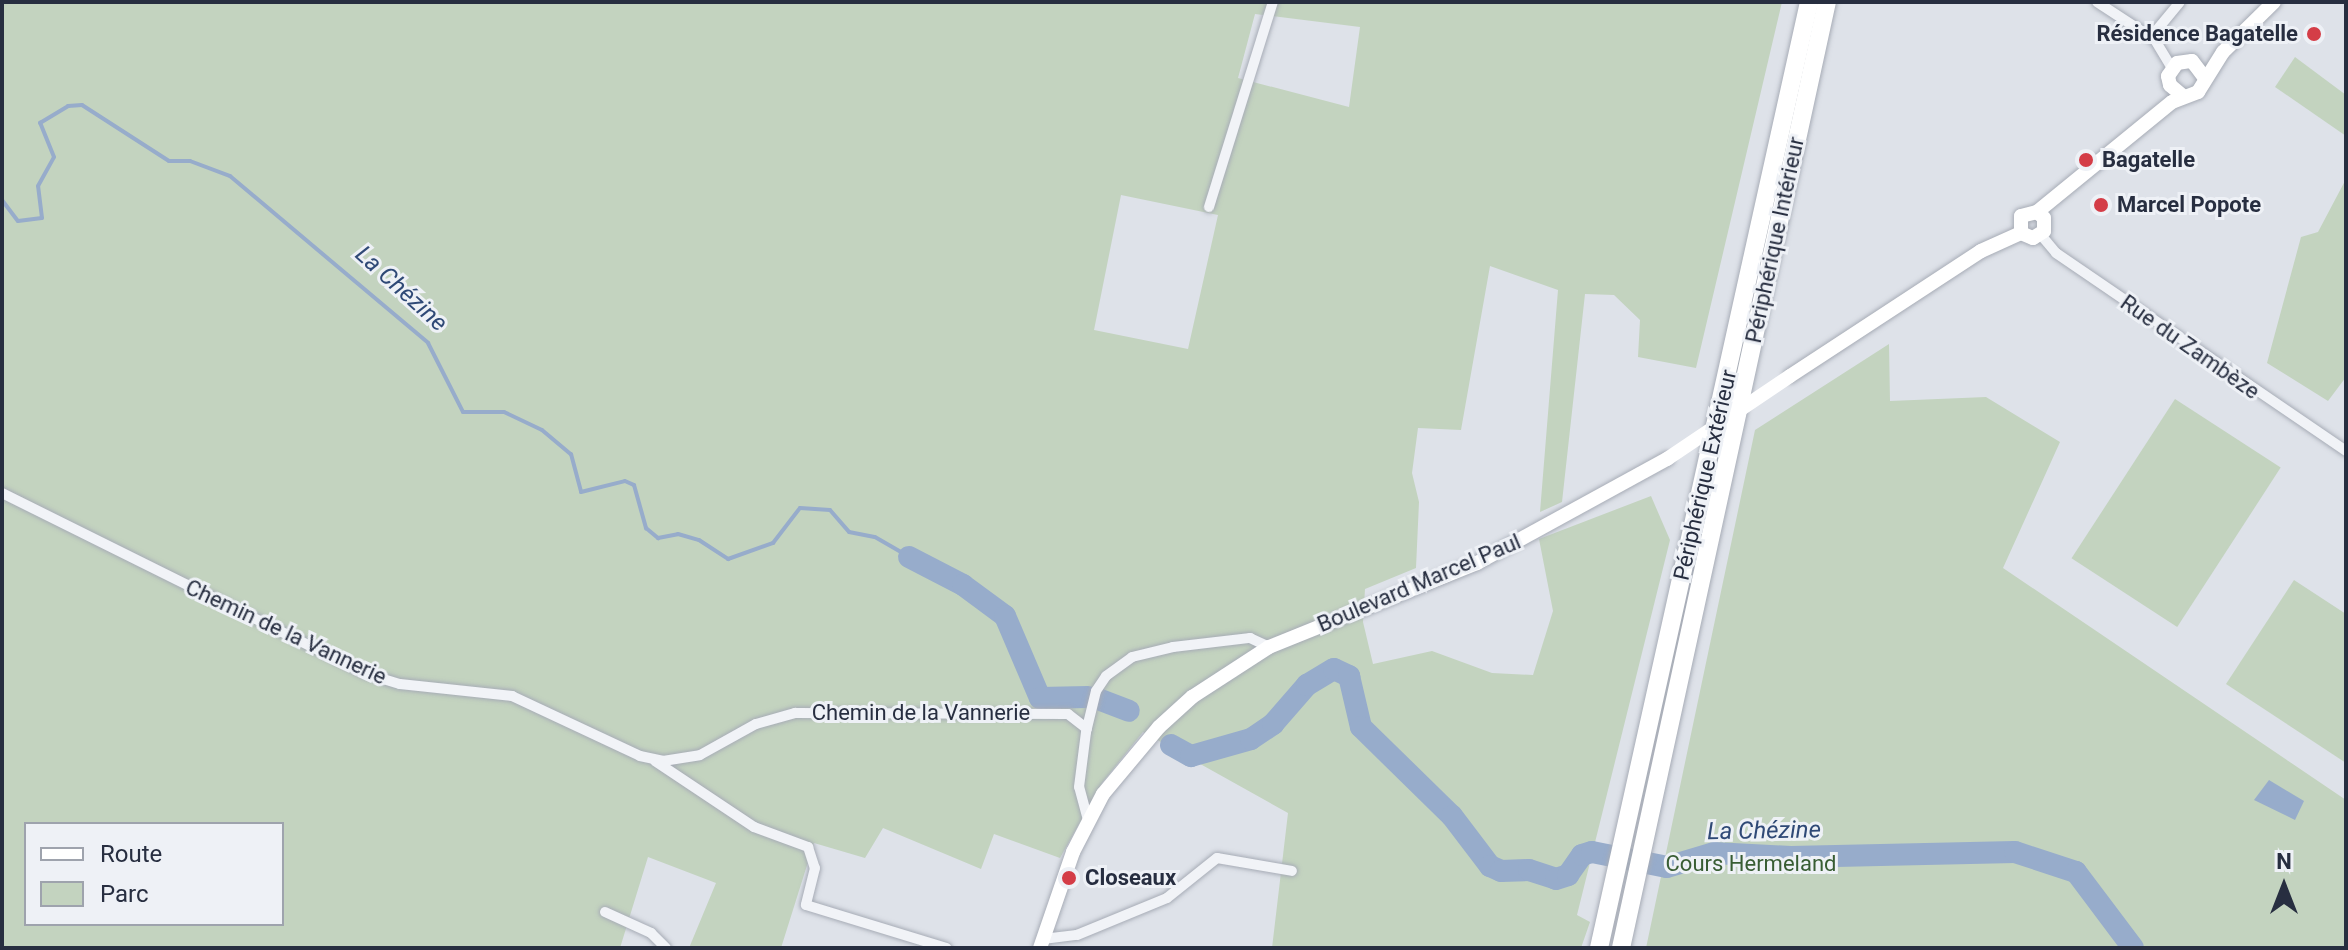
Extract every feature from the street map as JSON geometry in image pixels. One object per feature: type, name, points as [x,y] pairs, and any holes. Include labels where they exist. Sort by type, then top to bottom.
[{"type":"highway","name":"Périphérique Extérieur","points":[[1599,948],[1809,2]]},
{"type":"highway","name":"Périphérique Intérieur","points":[[1621,948],[1827,2]]},
{"type":"street","points":[[1209,207],[1273,2]]},
{"type":"street","points":[[2097,2],[2151,37],[2172,68],[2170,85],[2183,96]]},
{"type":"street","points":[[2151,37],[2180,2]]},
{"type":"street","points":[[2037,212],[2045,223],[2041,235],[2033,238],[2021,233],[2021,216],[2037,212],[2183,96],[2198,92],[2202,72],[2274,2]]},
{"type":"street","points":[[2172,68],[2185,60],[2202,72]]},
{"type":"street","name":"Boulevard Marcel Paul","points":[[1042,944],[1088,820],[1159,727],[1192,697],[1269,647],[1477,563],[1667,459],[1981,251],[2021,233]]},
{"type":"street","name":"Rue du Zambèze","points":[[2041,235],[2056,253],[2346,451]]},
{"type":"street","name":"Chemin de la Vannerie","points":[[2,493],[367,674],[400,684],[512,696],[651,759],[683,761],[756,724],[795,713],[1068,714],[1087,729]]},
{"type":"street","points":[[1088,820],[1079,787],[1096,691],[1106,676],[1132,657],[1250,638],[1269,647]]},
{"type":"street","points":[[651,759],[754,827],[808,847],[815,868],[806,905],[947,948]]},
{"type":"street","points":[[1042,944],[1077,935],[1167,898],[1217,858],[1292,871]]},
{"type":"street","points":[[605,912],[651,933],[666,948]]},
{"type":"green space","points":[[2,2],[1782,2],[1696,368],[1638,357],[1640,320],[1614,295],[1585,294],[1562,502],[1540,512],[1558,290],[1490,266],[1461,430],[1418,428],[1412,473],[1419,502],[1416,568],[1365,589],[1363,622],[1373,664],[1432,651],[1492,673],[1533,675],[1553,611],[1539,539],[1651,496],[1670,540],[1577,915],[1590,922],[1581,948],[1272,948],[1288,813],[1143,732],[1102,783],[1060,858],[994,834],[981,869],[883,828],[865,858],[814,843],[781,948],[689,948],[716,883],[648,857],[620,948],[2,948]],"holes":[[[1255,14],[1360,27],[1349,107],[1238,78]],[[1121,195],[1218,215],[1188,349],[1094,330]]]},
{"type":"green space","points":[[2295,57],[2346,95],[2346,136],[2275,87]]},
{"type":"green space","points":[[2346,179],[2346,377],[2328,401],[2267,363],[2301,237],[2318,232]]},
{"type":"green space","name":"Cours Hermeland","points":[[1889,344],[1890,401],[1986,397],[2060,442],[2003,568],[2346,800],[2346,948],[1646,948],[1755,430]]},
{"type":"green space","points":[[2175,399],[2281,468],[2177,627],[2072,558]]},
{"type":"green space","points":[[2294,580],[2346,614],[2346,763],[2226,684]]},
{"type":"water","points":[[2269,780],[2304,801],[2295,820],[2254,800]]},
{"type":"waterway","name":"La Chézine","points":[[2,200],[18,221],[42,218],[38,186],[54,157],[40,123],[68,106],[82,105],[169,161],[190,161],[230,176],[428,343],[463,412],[504,412],[542,430],[571,454],[581,492],[625,481],[634,485],[646,528],[658,538],[678,534],[699,540],[728,559],[773,543],[800,508],[830,510],[849,532],[875,537],[909,557]]},
{"type":"waterway","name":"La Chézine","points":[[909,557],[963,585],[1005,616],[1040,698],[1088,697]]},
{"type":"waterway","name":"La Chézine","points":[[1171,745],[1191,756],[1251,739],[1273,724],[1307,685],[1334,669],[1349,676],[1361,727],[1452,816],[1490,866],[1501,871],[1529,870],[1556,879],[1568,875],[1582,855],[1592,852],[1667,867],[1714,853],[1791,857],[2015,852],[2076,872],[2133,948]]},
{"type":"waterway","name":"La Chézine","points":[[1098,699],[1129,711]]},
{"type":"place","name":"Résidence Bagatelle","points":[[2314,34]]},
{"type":"place","name":"Bagatelle","points":[[2086,160]]},
{"type":"place","name":"Marcel Popote","points":[[2101,205]]},
{"type":"place","name":"Closeaux","points":[[1069,878]]}]
